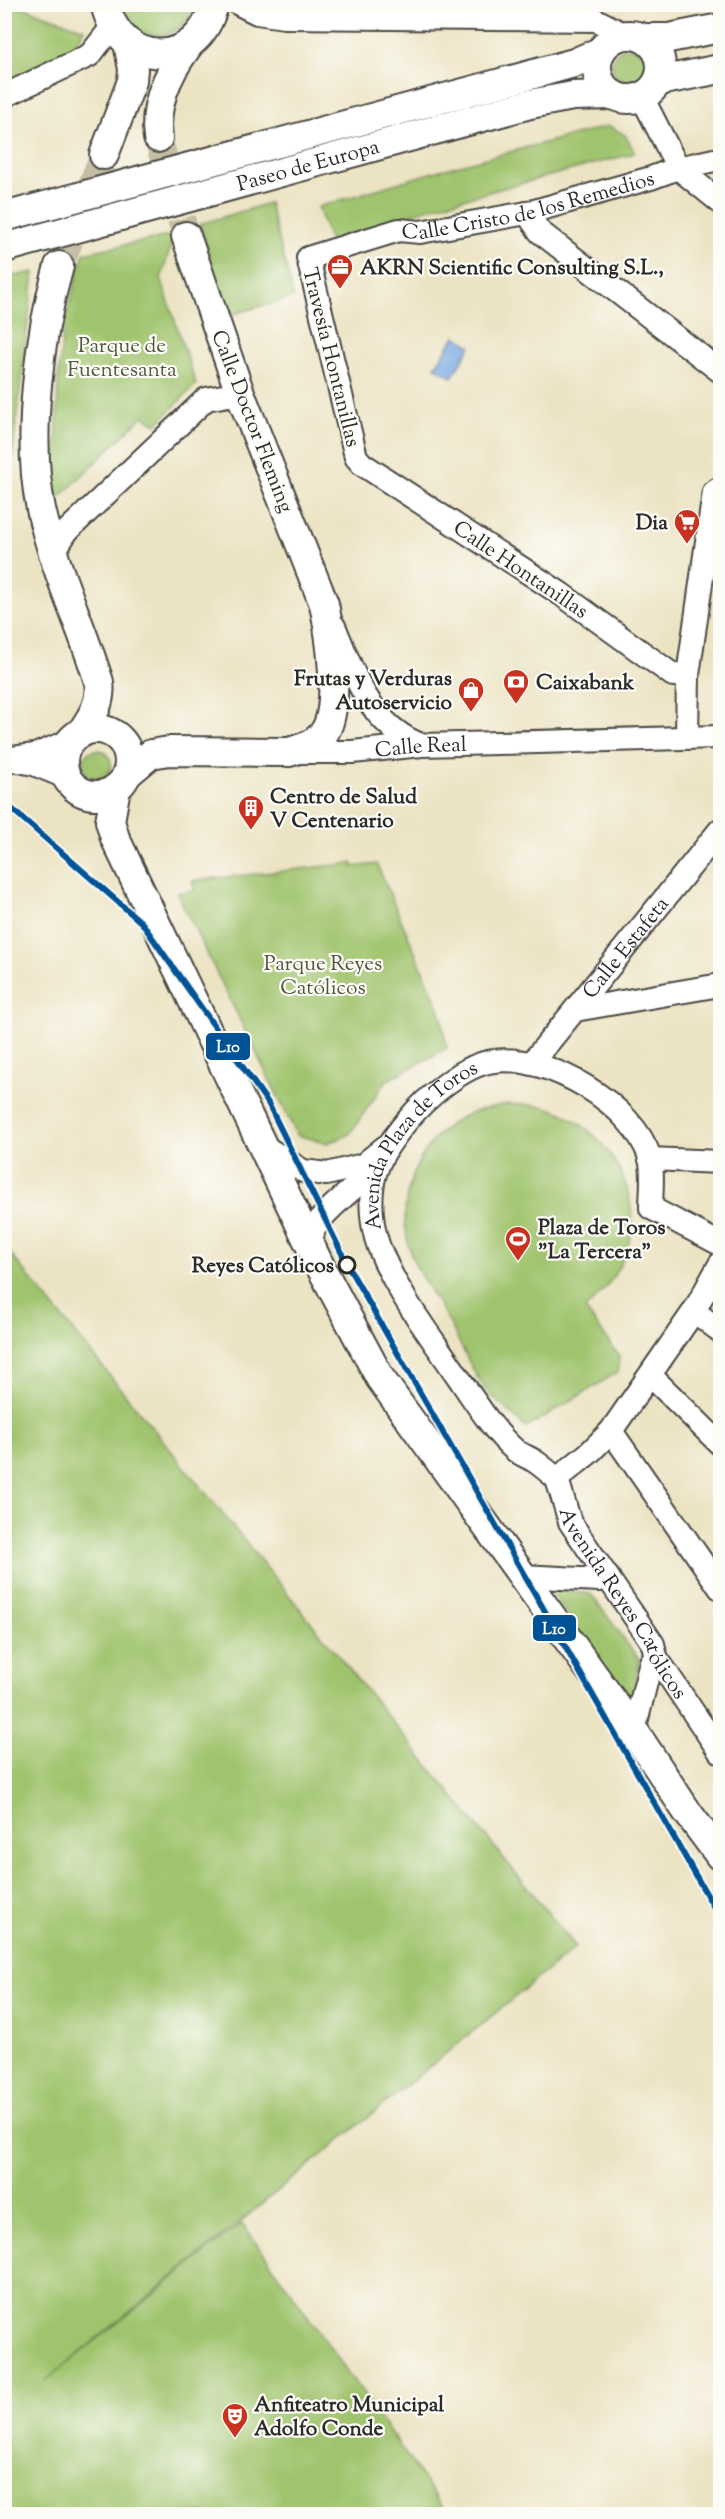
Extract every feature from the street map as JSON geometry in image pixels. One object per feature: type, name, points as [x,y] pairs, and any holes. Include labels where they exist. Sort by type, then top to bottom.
[{"type":"main road","points":[[158,138],[155,121],[162,94],[172,70],[188,46],[208,24],[214,4]]},
{"type":"main road","points":[[111,17],[150,54],[162,54],[188,46]]},
{"type":"main road","points":[[104,155],[132,81],[133,69],[111,17]]},
{"type":"main road","points":[[720,28],[669,38],[634,37],[611,40],[601,51],[597,63],[598,75],[603,86],[612,95],[627,100],[650,89],[720,69]]},
{"type":"main road","points":[[634,37],[653,46],[660,57],[662,69],[650,89]]},
{"type":"main road","name":"Paseo de Europa","points":[[4,217],[574,63],[601,51]]},
{"type":"main road","name":"Paseo de Europa","points":[[4,248],[530,104],[573,96],[612,95]]},
{"type":"main road","name":"Calle Doctor Fleming","points":[[186,236],[240,393],[324,604],[330,634],[332,668],[330,716],[326,729],[307,747],[289,752]]},
{"type":"main road","points":[[59,266],[50,297],[45,330],[36,437],[36,474],[41,509],[53,553],[99,682],[100,693],[95,709],[63,758],[75,785],[116,838]]},
{"type":"main road","points":[[76,736],[101,730],[111,733],[119,739],[129,756],[110,821],[116,838],[310,1247],[380,1378],[634,1731],[688,1813],[720,1856]]},
{"type":"main road","name":"Calle Real","points":[[121,781],[151,754],[289,752]]},
{"type":"main road","points":[[75,785],[99,795],[121,781]]},
{"type":"street","points":[[239,4],[257,13],[284,17],[367,12],[596,20],[634,37]]},
{"type":"street","points":[[4,96],[77,63],[94,51],[111,17]]},
{"type":"street","points":[[650,89],[678,168],[720,202]]},
{"type":"street","name":"Calle Cristo de los Remedios","points":[[308,258],[399,230],[420,232],[527,213],[651,178],[678,168],[714,160],[720,161]]},
{"type":"street","points":[[527,213],[540,232],[720,371]]},
{"type":"street","name":"Travesía Hontanillas","points":[[308,258],[356,457]]},
{"type":"street","points":[[53,553],[67,531],[206,399],[240,393]]},
{"type":"street","name":"Calle Hontanillas","points":[[356,457],[362,464],[561,594],[673,675],[688,675]]},
{"type":"street","points":[[687,737],[688,675],[715,531],[714,492],[720,488]]},
{"type":"street","points":[[324,604],[363,693],[373,708],[399,735],[422,745]]},
{"type":"street","points":[[5,759],[42,753],[76,736]]},
{"type":"street","name":"Calle Real","points":[[289,752],[352,752],[422,745],[720,737]]},
{"type":"street","points":[[5,759],[34,764],[75,785]]},
{"type":"street","name":"Calle Estafeta","points":[[531,1064],[720,830]]},
{"type":"street","points":[[575,1010],[720,985]]},
{"type":"street","name":"Avenida Plaza de Toros","points":[[557,1479],[536,1462],[516,1451],[482,1412],[404,1298],[380,1252],[372,1221],[372,1189],[378,1165],[388,1144],[414,1112],[438,1090],[475,1066],[495,1060],[531,1064],[562,1074],[610,1102],[634,1128],[650,1159],[651,1208],[720,1244]]},
{"type":"street","points":[[262,1145],[303,1171],[327,1174],[363,1165],[388,1144]]},
{"type":"street","points":[[650,1159],[720,1162]]},
{"type":"street","points":[[310,1247],[314,1229],[378,1165]]},
{"type":"street","points":[[557,1479],[590,1453],[611,1431],[694,1311],[720,1264]]},
{"type":"street","points":[[694,1311],[720,1331]]},
{"type":"street","points":[[651,1376],[720,1444]]},
{"type":"street","points":[[611,1431],[720,1588]]},
{"type":"street","name":"Avenida Reyes Católicos","points":[[557,1479],[570,1522],[653,1644],[656,1657],[720,1752]]},
{"type":"street","points":[[521,1576],[600,1580],[608,1577]]},
{"type":"street","points":[[634,1731],[651,1662],[656,1657]]},
{"type":"green space","points":[[5,5],[17,5],[84,29],[72,52],[5,86]]},
{"type":"green space","points":[[120,5],[196,5],[189,18],[179,28],[158,35],[146,34],[136,28]]},
{"type":"green space","points":[[629,48],[641,53],[646,65],[641,77],[629,82],[617,77],[612,65],[617,53]]},
{"type":"green space","points":[[609,126],[625,135],[635,153],[429,208],[330,242],[318,207],[437,171]]},
{"type":"green space","points":[[269,203],[294,297],[226,316],[200,224]]},
{"type":"green space","name":"Parque de Fuentesanta","points":[[174,235],[161,279],[196,384],[157,424],[143,416],[55,502],[58,379],[64,323],[84,253]]},
{"type":"green space","points":[[34,272],[12,457],[5,457],[5,278]]},
{"type":"green space","points":[[97,750],[107,754],[111,764],[107,774],[97,778],[87,774],[83,764],[87,754]]},
{"type":"green space","name":"Parque Reyes Católicos","points":[[353,863],[353,867],[377,864],[440,1010],[447,1048],[386,1081],[349,1135],[327,1143],[297,1135],[177,893],[195,890],[192,881]]},
{"type":"green space","name":"Plaza de Toros \"La Tercera\"","points":[[508,1104],[549,1108],[570,1117],[588,1130],[617,1166],[627,1187],[631,1210],[631,1232],[625,1254],[608,1284],[585,1309],[619,1356],[618,1372],[526,1428],[481,1384],[449,1322],[417,1268],[406,1231],[405,1212],[413,1175],[421,1158],[432,1143],[460,1118],[477,1111]]},
{"type":"green space","points":[[4,1246],[576,1947],[44,2382],[242,2223],[448,2514],[5,2514]]},
{"type":"green space","points":[[549,1588],[591,1594],[640,1661],[630,1706]]},
{"type":"water","points":[[455,336],[471,346],[452,377],[435,367]]},
{"type":"tunnel","points":[[158,138],[186,236]]},
{"type":"tunnel","points":[[59,266],[104,155]]},
{"type":"transit line","name":"L10","points":[[4,802],[142,923],[268,1103],[349,1268],[720,1918]]},
{"type":"place","name":"AKRN Scientific Consulting S.L.,","points":[[340,290]]},
{"type":"place","name":"Dia","points":[[687,545]]},
{"type":"place","name":"Caixabank","points":[[516,705]]},
{"type":"place","name":"Frutas y Verduras Autoservicio","points":[[471,713]]},
{"type":"place","name":"Centro de Salud V Centenario","points":[[251,831]]},
{"type":"place","name":"Plaza de Toros \"La Tercera\"","points":[[518,1262]]},
{"type":"place","name":"Reyes Católicos","points":[[347,1265]]},
{"type":"place","name":"Anfiteatro Municipal Adolfo Conde","points":[[235,2439]]}]
